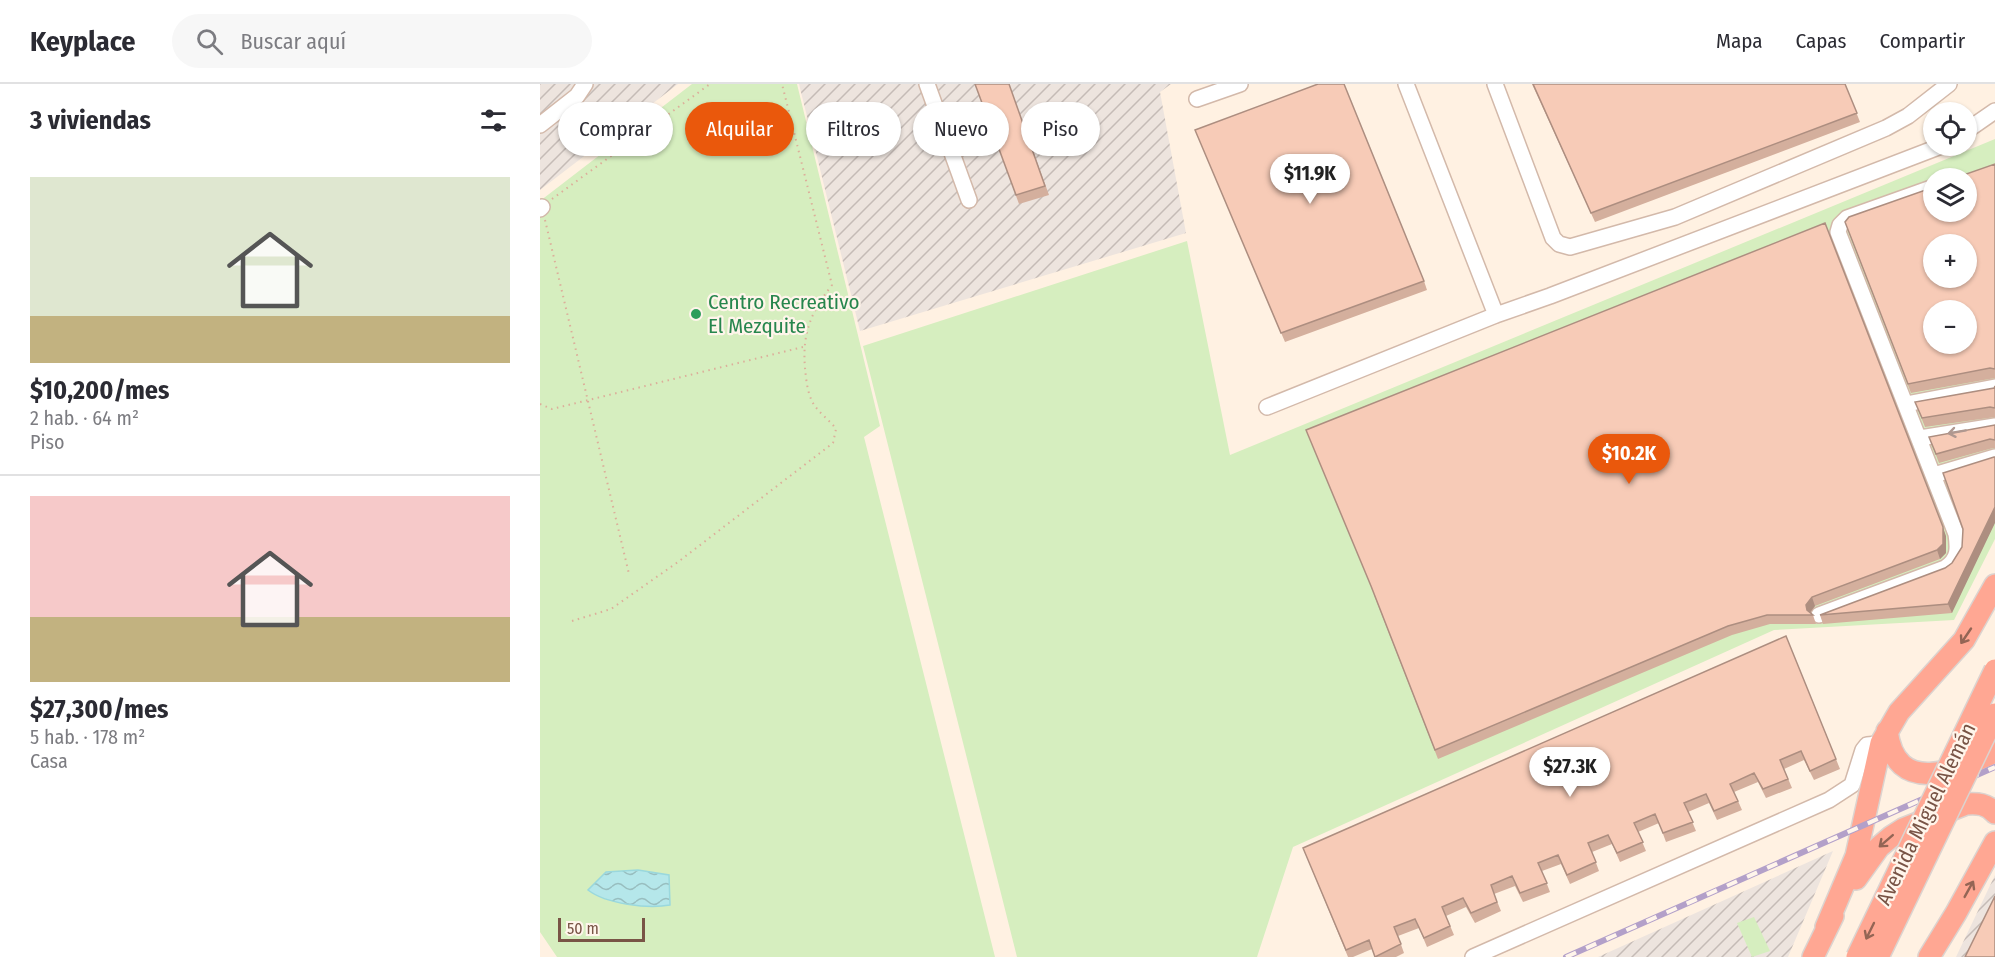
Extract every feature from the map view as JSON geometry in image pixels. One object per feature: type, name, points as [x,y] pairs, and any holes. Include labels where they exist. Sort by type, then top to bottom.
[{"type":"highway","points":[[1813,957],[1856,856],[1886,739],[1905,706],[1964,640],[1995,585]]},
{"type":"highway","name":"Avenida Miguel Alemán","points":[[1857,957],[1995,670]]},
{"type":"highway","name":"Avenida Miguel Alemán","points":[[1878,957],[1995,714]]},
{"type":"highway","points":[[1886,739],[1895,758],[1914,772],[1924,775],[1948,771],[1995,752]]},
{"type":"highway","points":[[1826,927],[1864,865],[1892,836],[1903,829],[1966,804],[1986,805],[1995,812]]},
{"type":"highway","points":[[1929,957],[1995,842]]},
{"type":"street","points":[[540,125],[577,96],[585,84]]},
{"type":"street","points":[[927,84],[969,200]]},
{"type":"street","points":[[1197,99],[1240,84]]},
{"type":"street","points":[[1406,84],[1496,315]]},
{"type":"street","points":[[1495,84],[1553,238],[1559,244],[1570,247],[1675,217],[1875,133],[1908,116],[1949,84]]},
{"type":"street","points":[[1977,123],[1995,111]]},
{"type":"street","points":[[1266,407],[1496,315],[1923,153]]},
{"type":"street","points":[[1819,615],[1951,564],[1958,551],[1956,534],[1934,475],[1839,232],[1840,225],[1847,218],[1923,191]]},
{"type":"street","points":[[1906,404],[1995,387]]},
{"type":"street","points":[[1920,438],[1995,426]]},
{"type":"street","points":[[1934,475],[1995,457]]},
{"type":"street","points":[[1473,957],[1829,800],[1852,785],[1863,750],[1871,744],[1886,739]]},
{"type":"street","points":[[1941,957],[1956,913]]},
{"type":"path","points":[[628,574],[541,208],[710,84]]},
{"type":"path","points":[[572,621],[611,609],[678,562],[833,443],[836,429],[811,400],[805,376],[803,347],[807,328],[816,306],[832,285],[782,84]]},
{"type":"path","points":[[540,404],[552,409],[803,347]]},
{"type":"shaded area","points":[[540,84],[678,84],[655,102],[558,102],[558,156],[584,156],[540,190]]},
{"type":"shaded area","points":[[799,84],[1171,84],[1160,92],[1186,233],[860,331],[817,156],[901,156],[901,102],[806,102],[806,112]]},
{"type":"shaded area","points":[[1833,851],[1788,957],[1598,957]]},
{"type":"shaded area","points":[[1995,875],[1995,957],[1956,957]]},
{"type":"green space","points":[[692,84],[797,84],[806,121],[806,156],[814,156],[880,426],[864,437],[995,957],[557,957],[540,932],[540,201],[598,156],[673,156],[673,102],[669,102]]},
{"type":"green space","points":[[1995,139],[1995,539],[1954,620],[1774,630],[1293,847],[1257,957],[1017,957],[863,346],[1187,241],[1230,455],[1923,169],[1923,222],[1977,222],[1977,168],[1925,168],[1954,156],[1977,156],[1977,146]]},
{"type":"green space","points":[[1754,917],[1770,951],[1752,957],[1737,923]]},
{"type":"water","points":[[638,870],[669,875],[670,905],[650,906],[616,902],[588,890],[606,872]]},
{"type":"building","points":[[975,84],[1009,84],[1021,118],[1021,156],[1034,156],[1045,186],[1016,195],[1002,156],[1009,156],[1009,102],[982,102]]},
{"type":"building","points":[[1318,84],[1344,84],[1424,281],[1281,333],[1195,130]]},
{"type":"building","points":[[1533,84],[1845,84],[1857,113],[1591,213]]},
{"type":"building","points":[[1995,164],[1995,369],[1990,368],[1908,384],[1845,222],[1849,217],[1923,191],[1923,222],[1977,222],[1977,170]]},
{"type":"building","points":[[1825,223],[1943,527],[1943,544],[1937,550],[1812,597],[1806,605],[1807,610],[1813,615],[1767,615],[1728,626],[1435,750],[1371,586],[1306,430]]},
{"type":"building","points":[[1995,386],[1995,408],[1922,418],[1915,402],[1994,388]]},
{"type":"building","points":[[1995,425],[1995,440],[1990,439],[1936,454],[1929,437]]},
{"type":"building","points":[[1995,457],[1995,507],[1948,604],[1820,615],[1945,568],[1952,563],[1962,547],[1963,529],[1943,473]]},
{"type":"building","points":[[1786,636],[1836,759],[1810,771],[1801,751],[1780,760],[1788,779],[1763,789],[1754,773],[1730,784],[1738,801],[1714,811],[1706,794],[1684,803],[1693,822],[1663,833],[1655,814],[1634,823],[1643,842],[1617,853],[1608,835],[1588,843],[1596,862],[1567,875],[1558,855],[1538,863],[1547,883],[1520,893],[1512,876],[1491,885],[1497,902],[1471,913],[1463,898],[1442,907],[1450,926],[1424,938],[1415,919],[1394,927],[1401,944],[1375,957],[1369,940],[1346,950],[1303,848]]},
{"type":"building","points":[[1995,896],[1995,957],[1965,957]]},
{"type":"railway","points":[[1566,957],[1995,767]]},
{"type":"place","name":"Centro Recreativo El Mezquite","points":[[696,314]]}]
